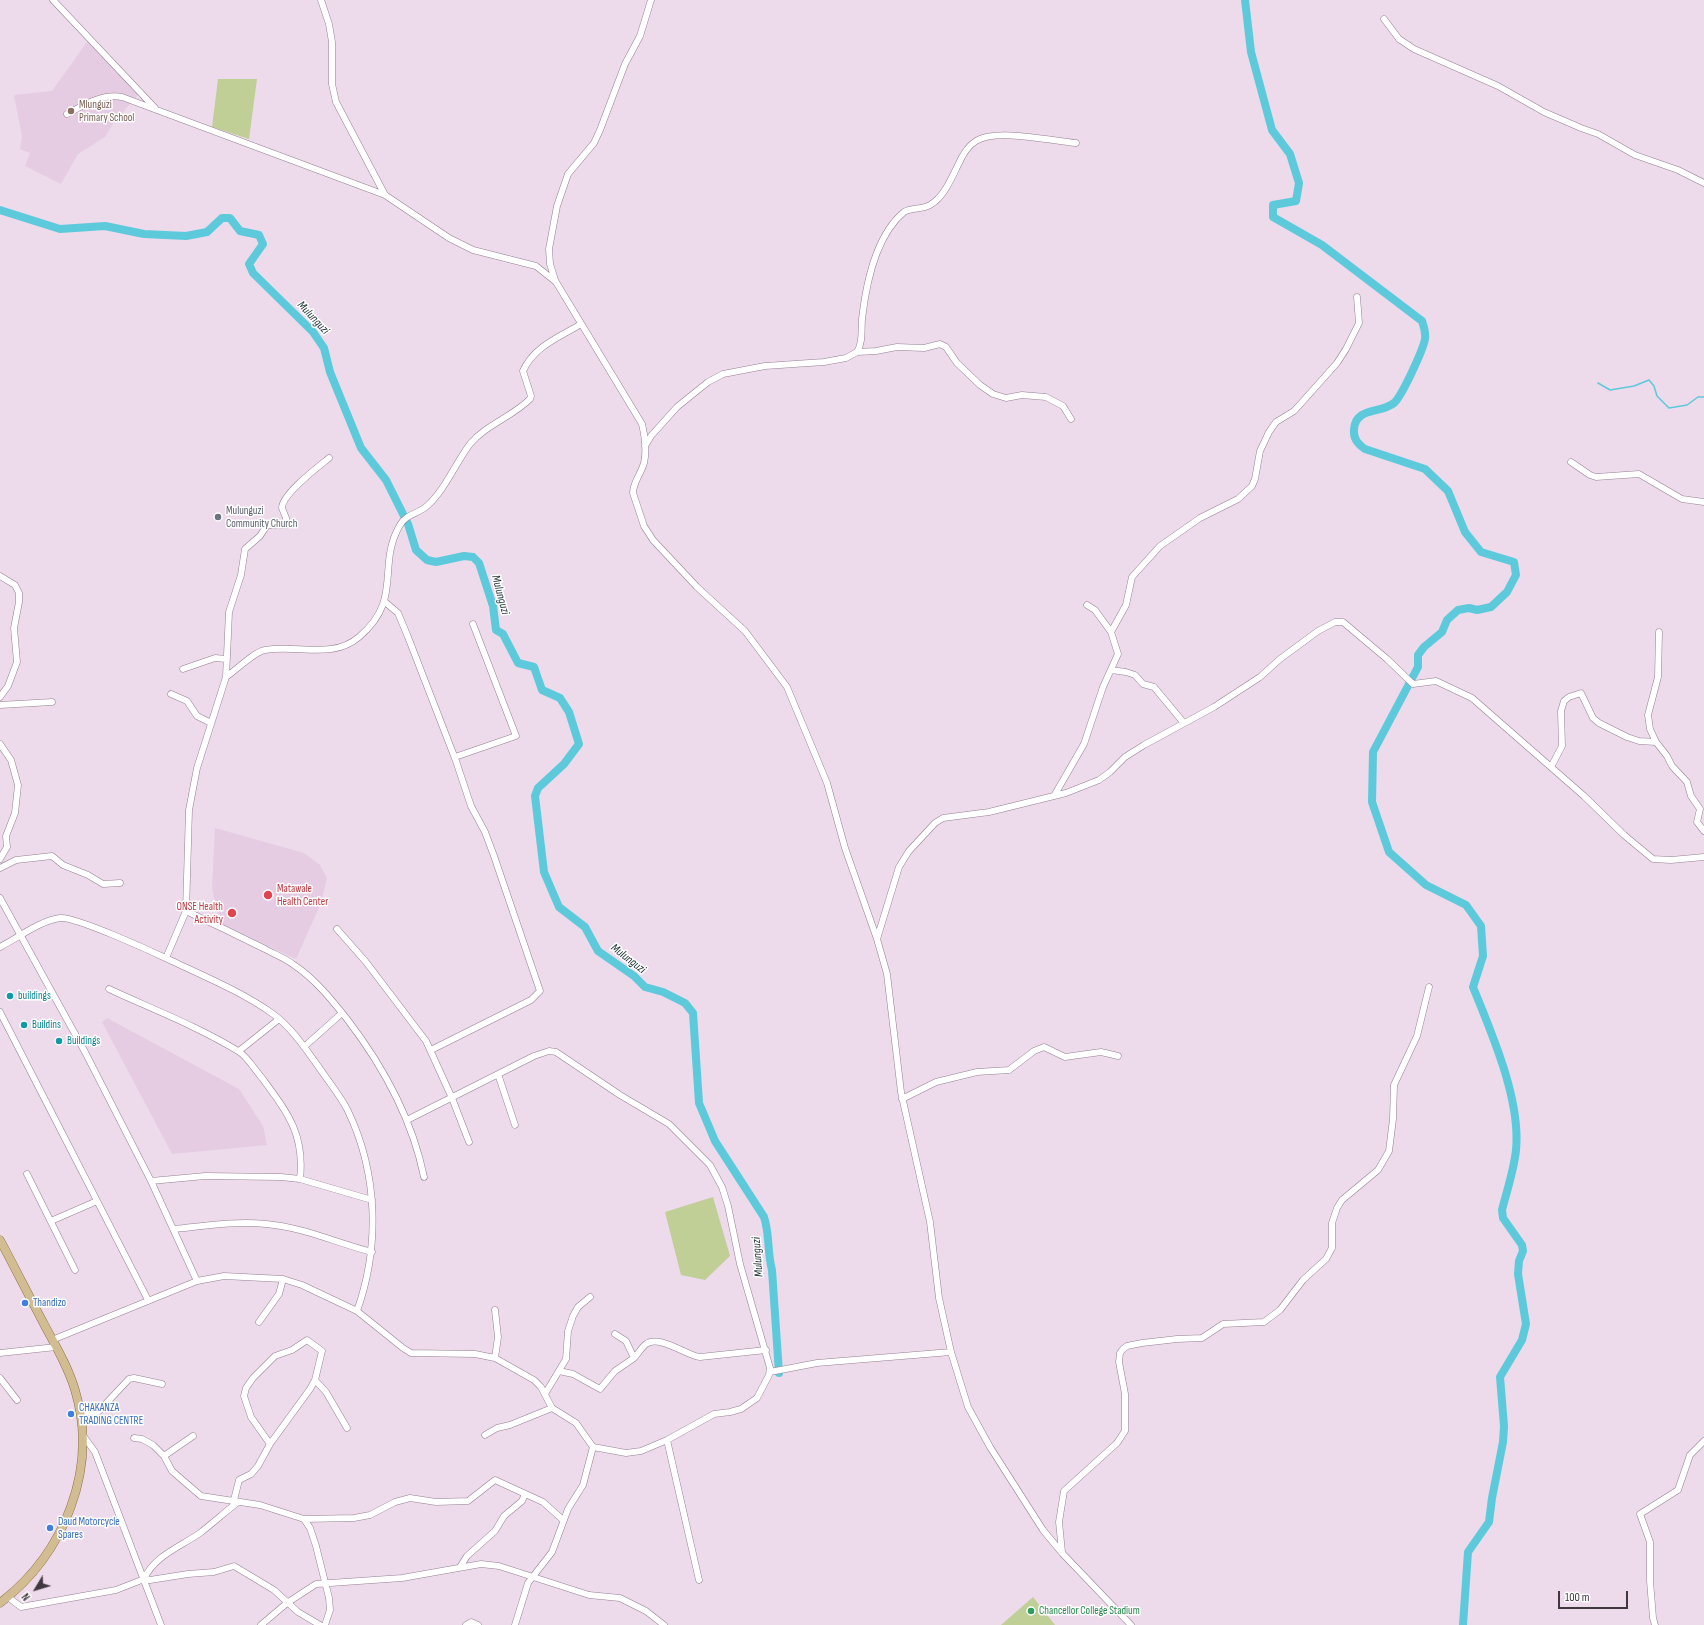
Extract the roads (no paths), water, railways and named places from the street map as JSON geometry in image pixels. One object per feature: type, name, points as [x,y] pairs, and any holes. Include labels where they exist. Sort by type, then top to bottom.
[{"type":"main road","points":[[0,1240],[70,1375],[80,1412],[82,1434],[75,1497],[67,1519],[42,1562],[8,1597],[0,1603]]},
{"type":"street","points":[[53,0],[156,110]]},
{"type":"street","points":[[320,0],[329,24],[332,42],[332,84],[336,102],[385,195]]},
{"type":"street","points":[[651,0],[643,28],[625,64],[594,143],[568,174],[560,199],[549,249],[550,264],[556,282],[636,413],[645,436],[644,463],[633,487],[633,493],[644,526],[653,540],[669,558],[745,631],[788,687],[827,783],[852,870],[877,938],[889,982],[902,1099],[922,1183],[934,1247],[939,1298],[960,1382],[973,1418],[1039,1523],[1062,1553],[1132,1625]]},
{"type":"street","points":[[1384,19],[1399,39],[1414,50],[1498,86],[1544,112],[1598,134],[1635,155],[1678,170],[1704,183]]},
{"type":"street","points":[[67,114],[87,104],[114,95],[385,195],[449,238],[472,250],[536,266],[556,282]]},
{"type":"street","points":[[857,352],[861,342],[862,319],[868,286],[878,246],[904,212],[925,207],[940,196],[970,145],[982,138],[1006,136],[1051,139],[1076,143]]},
{"type":"street","points":[[1111,632],[1126,605],[1132,577],[1160,546],[1200,518],[1238,499],[1252,486],[1260,451],[1269,432],[1276,422],[1294,411],[1333,369],[1346,349],[1359,323],[1357,297]]},
{"type":"street","points":[[226,677],[253,656],[265,650],[291,648],[322,650],[336,648],[350,643],[372,626],[384,602],[393,540],[405,518],[427,506],[470,445],[481,433],[530,399],[531,396],[523,371],[534,354],[550,340],[582,324]]},
{"type":"street","points":[[645,446],[651,436],[677,407],[708,382],[723,374],[765,366],[824,362],[846,358],[857,352],[876,352],[897,347],[924,348],[940,344],[946,347],[957,363],[980,385],[993,394],[1006,398],[1022,395],[1046,397],[1063,406],[1071,419]]},
{"type":"street","points":[[166,958],[186,911],[189,810],[198,768],[226,677],[229,612],[241,575],[245,549],[260,536],[267,525],[286,524],[286,518],[282,508],[284,501],[302,481],[329,458]]},
{"type":"street","points":[[1571,462],[1586,473],[1596,477],[1639,474],[1682,499],[1704,502]]},
{"type":"street","points":[[0,576],[15,585],[19,594],[19,602],[14,628],[17,662],[8,686],[0,697]]},
{"type":"street","points":[[384,602],[398,613],[404,625],[455,757],[471,806],[485,832],[494,856],[540,991],[536,997],[517,1008],[431,1050]]},
{"type":"street","points":[[1054,796],[1084,744],[1103,687],[1118,652],[1111,632],[1095,610],[1087,605]]},
{"type":"street","points":[[877,938],[899,867],[909,851],[931,826],[943,818],[989,812],[1054,796],[1102,779],[1125,757],[1183,722],[1218,705],[1260,677],[1280,658],[1313,635],[1339,621],[1343,622],[1387,659],[1412,684],[1434,681],[1472,698],[1653,859],[1671,860],[1704,857]]},
{"type":"street","points":[[455,757],[516,736],[474,624]]},
{"type":"street","points":[[1659,632],[1658,677],[1648,715],[1650,729],[1656,742],[1668,756],[1672,766],[1687,782],[1691,796],[1700,809],[1697,822],[1704,831]]},
{"type":"street","points":[[183,669],[215,658],[226,659]]},
{"type":"street","points":[[1111,670],[1135,675],[1143,684],[1154,687],[1183,722]]},
{"type":"street","points":[[1551,767],[1562,746],[1561,712],[1564,702],[1569,697],[1581,693],[1593,718],[1599,723],[1633,739],[1656,742]]},
{"type":"street","points":[[171,694],[187,701],[197,716],[211,723]]},
{"type":"street","points":[[0,705],[52,702]]},
{"type":"street","points":[[0,744],[11,760],[18,785],[15,813],[8,832],[7,847],[0,859]]},
{"type":"street","points":[[0,868],[16,860],[52,856],[63,865],[88,875],[103,884],[120,883]]},
{"type":"street","points":[[0,898],[22,936],[151,1181],[175,1229],[197,1281]]},
{"type":"street","points":[[186,911],[292,964],[316,982],[342,1013],[387,1077],[407,1120],[420,1158],[424,1177]]},
{"type":"street","points":[[0,947],[49,921],[65,918],[166,958],[236,992],[267,1010],[279,1019],[304,1047],[348,1110],[364,1154],[372,1200],[372,1252],[370,1267],[357,1311]]},
{"type":"street","points":[[337,929],[366,962],[431,1050],[469,1142]]},
{"type":"street","points":[[1062,1553],[1059,1522],[1064,1491],[1118,1443],[1125,1432],[1125,1394],[1119,1362],[1120,1353],[1123,1349],[1131,1345],[1142,1343],[1202,1338],[1223,1324],[1264,1322],[1280,1310],[1303,1280],[1326,1259],[1332,1248],[1332,1223],[1336,1208],[1342,1200],[1378,1170],[1389,1151],[1393,1119],[1394,1085],[1417,1036],[1429,987]]},
{"type":"street","points":[[109,989],[188,1025],[240,1051],[286,1110],[292,1121],[299,1138],[301,1152],[300,1179]]},
{"type":"street","points":[[0,1012],[148,1300]]},
{"type":"street","points":[[304,1047],[342,1013]]},
{"type":"street","points":[[240,1051],[279,1019]]},
{"type":"street","points":[[902,1099],[936,1082],[977,1072],[1009,1070],[1034,1052],[1044,1047],[1065,1057],[1101,1052],[1118,1056]]},
{"type":"street","points":[[52,1340],[197,1281],[224,1276],[283,1279],[308,1288],[357,1311],[403,1348],[412,1352],[475,1354],[495,1358],[534,1380],[545,1394],[552,1408],[576,1423],[593,1447],[633,1453],[641,1451],[667,1440],[712,1415],[738,1410],[759,1396],[770,1372],[766,1350],[740,1264],[728,1206],[722,1187],[709,1163],[669,1124],[620,1095],[556,1052],[546,1052],[498,1074],[407,1120]]},
{"type":"street","points":[[498,1074],[515,1125]]},
{"type":"street","points":[[27,1174],[75,1270]]},
{"type":"street","points":[[151,1181],[212,1176],[300,1179],[372,1200]]},
{"type":"street","points":[[51,1220],[97,1201]]},
{"type":"street","points":[[175,1229],[224,1224],[267,1224],[290,1228],[372,1252]]},
{"type":"street","points":[[259,1322],[278,1294],[283,1279]]},
{"type":"street","points":[[545,1394],[568,1354],[568,1331],[573,1316],[578,1307],[590,1298]]},
{"type":"street","points":[[495,1310],[498,1337],[495,1358]]},
{"type":"street","points":[[615,1334],[622,1337],[626,1341],[634,1358]]},
{"type":"street","points":[[144,1579],[148,1570],[160,1557],[201,1532],[236,1501],[238,1482],[251,1474],[258,1466],[270,1444],[315,1380],[322,1351],[307,1340],[292,1350],[275,1356],[253,1378],[246,1388],[244,1396],[251,1417],[270,1444]]},
{"type":"street","points":[[559,1371],[573,1374],[600,1389],[616,1370],[634,1358],[647,1343],[652,1342],[672,1345],[693,1356],[700,1357],[766,1350]]},
{"type":"street","points":[[0,1353],[56,1347]]},
{"type":"street","points":[[770,1372],[817,1363],[952,1352]]},
{"type":"street","points":[[0,1378],[17,1400]]},
{"type":"street","points":[[80,1412],[98,1412],[129,1380],[134,1378],[162,1384]]},
{"type":"street","points":[[315,1380],[326,1392],[347,1428]]},
{"type":"street","points":[[485,1436],[497,1428],[510,1425],[552,1408]]},
{"type":"street","points":[[82,1434],[95,1452],[161,1625]]},
{"type":"street","points":[[164,1456],[194,1436]]},
{"type":"street","points":[[134,1438],[148,1441],[164,1456],[172,1471],[196,1493],[205,1497],[260,1505],[304,1519],[354,1518],[370,1515],[395,1502],[410,1498],[436,1502],[468,1501],[495,1480],[543,1502],[563,1520]]},
{"type":"street","points":[[667,1440],[699,1580]]},
{"type":"street","points":[[1655,1625],[1650,1581],[1650,1542],[1640,1514],[1678,1490],[1690,1454],[1704,1441]]},
{"type":"street","points":[[515,1625],[531,1578],[552,1552],[563,1520],[583,1485],[593,1447]]},
{"type":"street","points":[[460,1567],[467,1556],[495,1531],[504,1516],[522,1501],[525,1494]]},
{"type":"street","points":[[304,1519],[310,1528],[316,1546],[331,1604],[329,1617],[324,1625]]},
{"type":"street","points":[[261,1625],[287,1602],[307,1588],[325,1582],[402,1578],[481,1564],[499,1566],[531,1578],[589,1595],[620,1598],[646,1611],[664,1625]]},
{"type":"street","points":[[8,1597],[21,1608],[116,1590],[144,1579],[150,1580],[188,1574],[214,1572],[234,1566],[274,1590],[298,1612],[320,1625]]},
{"type":"street","points":[[1650,1625],[1653,1618]]},
{"type":"street","points":[[466,1625],[471,1622],[478,1625]]},
{"type":"waterway","points":[[1245,0],[1251,52],[1272,130],[1290,154],[1299,183],[1296,201],[1273,205],[1273,217],[1322,245],[1422,321],[1424,327],[1425,339],[1420,353],[1407,383],[1398,399],[1394,403],[1382,409],[1359,417],[1354,429],[1355,438],[1365,449],[1425,469],[1448,491],[1465,532],[1481,552],[1514,562],[1516,575],[1507,592],[1491,607],[1477,610],[1469,608],[1458,610],[1447,620],[1442,632],[1424,647],[1418,655],[1418,667],[1373,752],[1372,802],[1389,852],[1426,885],[1466,905],[1481,926],[1483,956],[1473,987],[1504,1067],[1514,1110],[1516,1150],[1502,1210],[1503,1218],[1522,1245],[1523,1251],[1519,1261],[1518,1274],[1526,1324],[1522,1340],[1500,1377],[1504,1426],[1503,1442],[1489,1522],[1468,1552],[1463,1625]]},
{"type":"waterway","name":"Mulunguzi","points":[[0,210],[60,229],[105,226],[144,234],[186,236],[207,232],[222,218],[230,218],[240,231],[259,235],[263,244],[249,264],[253,273],[313,332],[324,348],[330,372],[361,448],[386,480],[408,524],[416,550],[427,560],[436,562],[464,556],[473,557],[479,563],[493,606],[496,630],[503,634],[518,663],[534,667],[542,690],[560,698],[569,712],[579,744],[564,764],[538,788],[535,796],[544,872],[559,907],[585,927],[598,951],[634,976],[645,987],[663,992],[685,1003],[693,1013],[699,1103],[715,1141],[764,1217],[766,1224],[769,1257],[772,1270],[779,1373]]},
{"type":"waterway","points":[[1598,383],[1610,390],[1634,386],[1649,380],[1654,386],[1657,396],[1669,408],[1687,405],[1698,397],[1704,397]]},
{"type":"place","name":"Mlunguzi Primary School","points":[[71,111]]},
{"type":"place","name":"Mulunguzi Community Church","points":[[218,517]]},
{"type":"place","name":"Matawale Health Center","points":[[268,895]]},
{"type":"place","name":"ONSE Health Activity","points":[[232,913]]},
{"type":"place","name":"buildings","points":[[10,996]]},
{"type":"place","name":"Buildins","points":[[24,1025]]},
{"type":"place","name":"Buildings","points":[[59,1041]]},
{"type":"place","name":"Thandizo","points":[[25,1303]]},
{"type":"place","name":"CHAKANZA TRADING CENTRE","points":[[71,1414]]},
{"type":"place","name":"Daud Motorcycle Spares","points":[[50,1528]]},
{"type":"place","name":"Chancellor College Stadium","points":[[1031,1611]]}]
